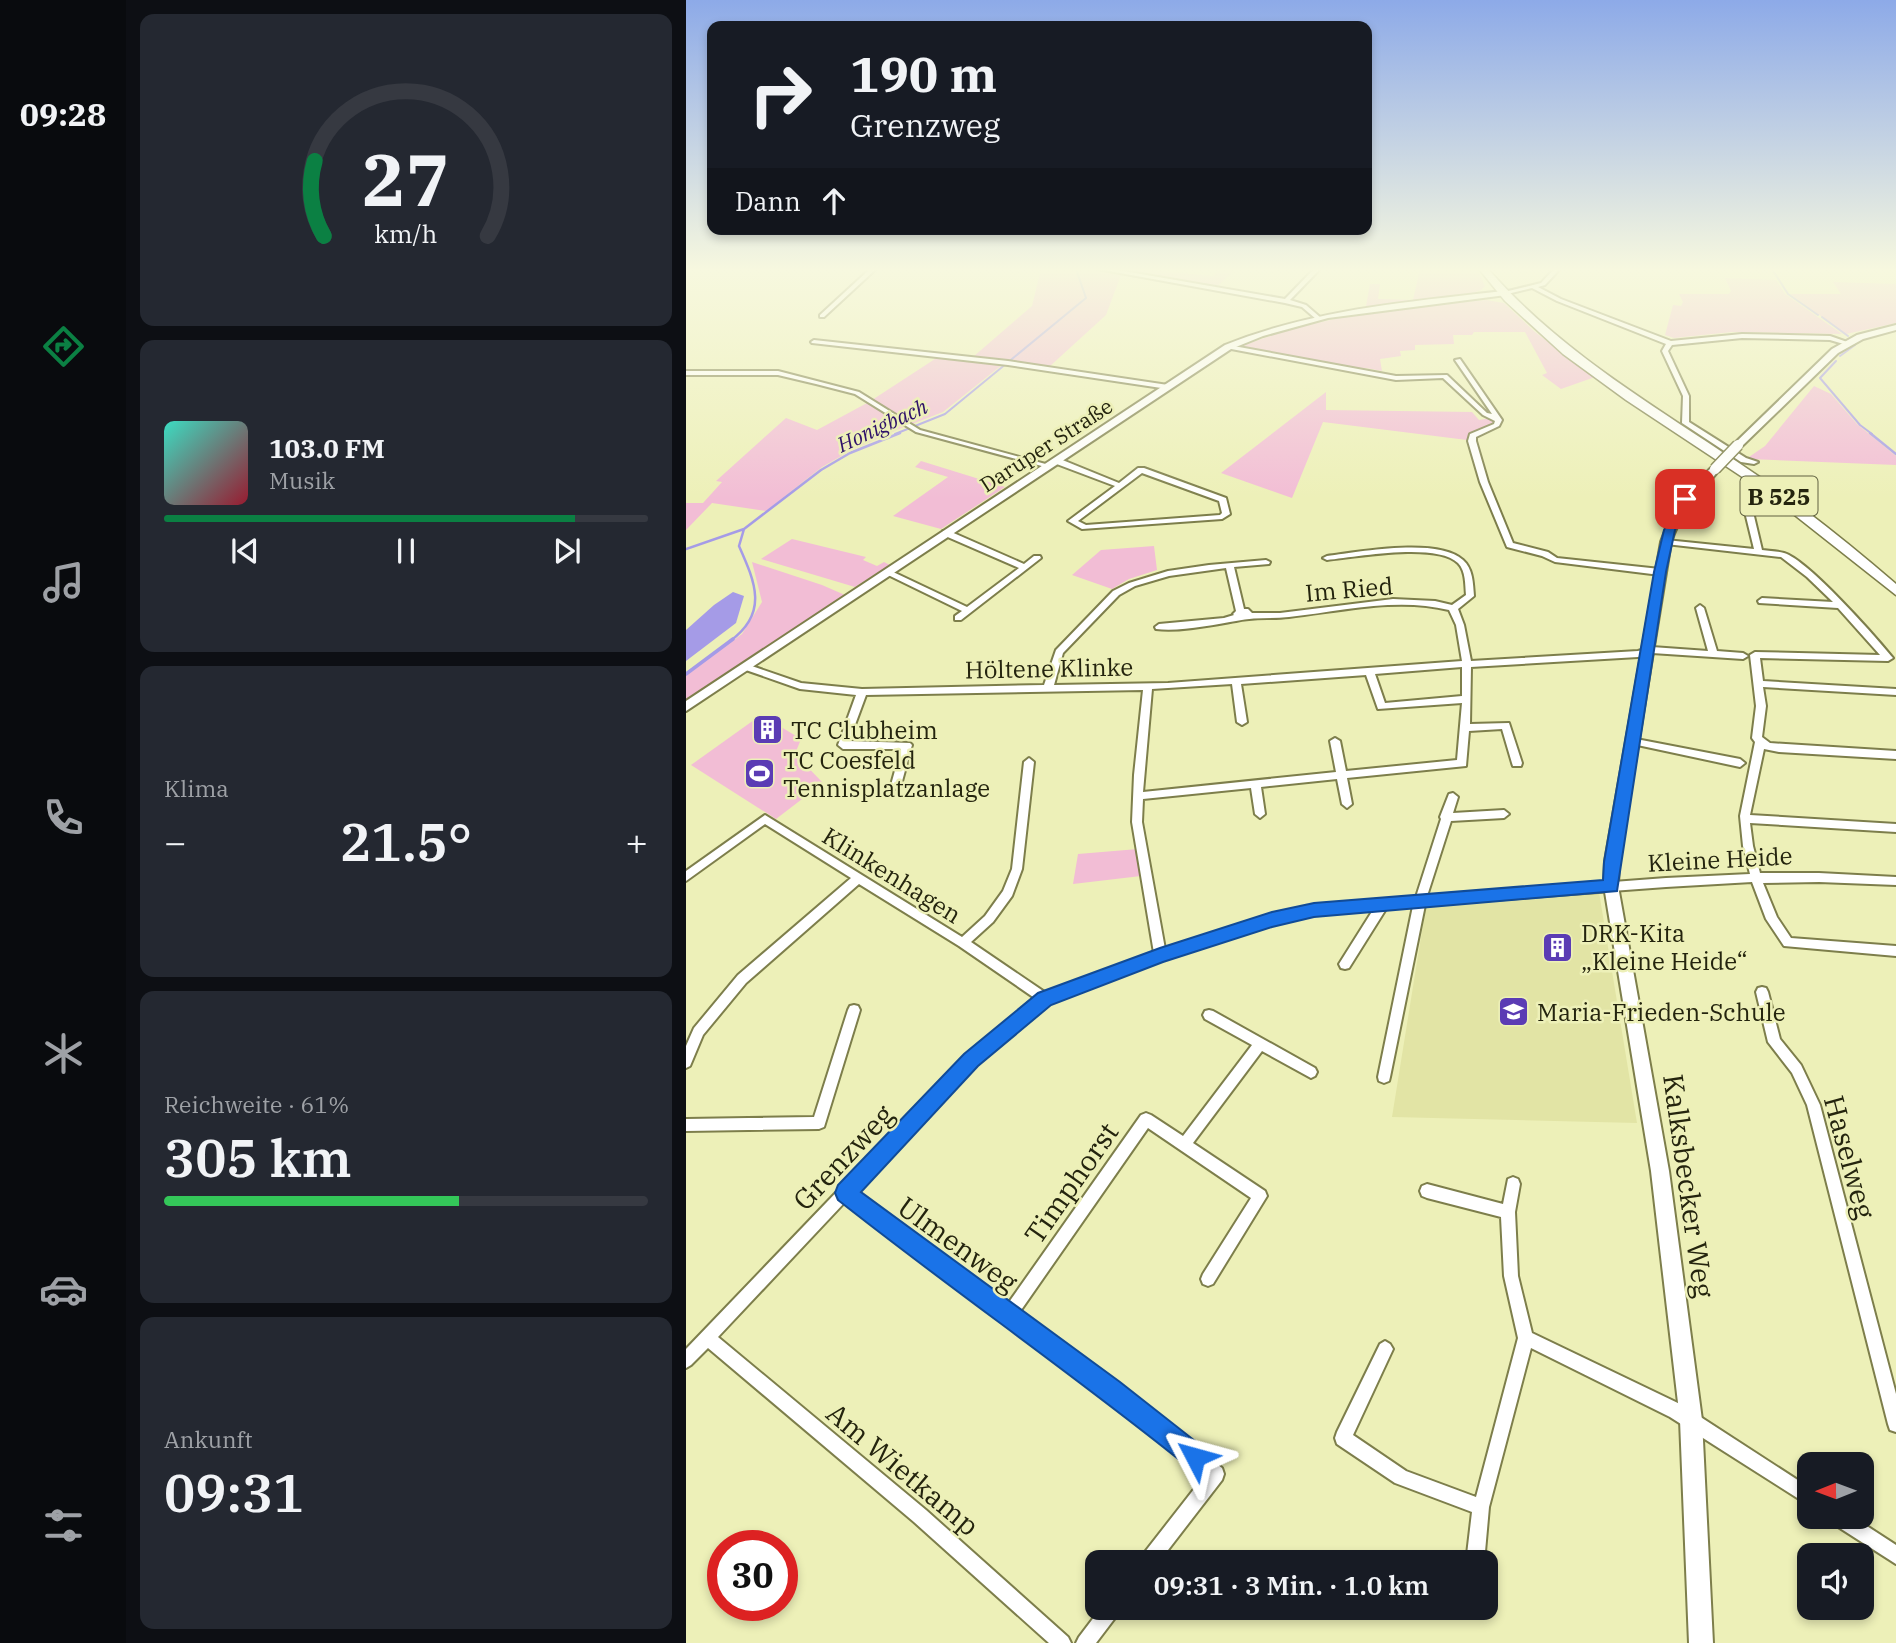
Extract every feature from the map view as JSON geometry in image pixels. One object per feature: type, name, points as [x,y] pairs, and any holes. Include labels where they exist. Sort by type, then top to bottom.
[{"type":"main road","name":"B 525","points":[[1562,346],[1785,500],[1896,591]]},
{"type":"street","points":[[848,346],[1006,363],[1168,387]]},
{"type":"street","name":"Daruper Straße","points":[[686,707],[1234,346]]},
{"type":"street","points":[[1668,346],[1665,351],[1686,397],[1685,423],[1744,460],[1754,462]]},
{"type":"street","name":"Kalksbecker Weg","points":[[1700,1643],[1691,1420],[1660,1171],[1611,886],[1612,862],[1660,572],[1676,513],[1685,499],[1714,468],[1815,368],[1844,346]]},
{"type":"street","points":[[1228,348],[1388,376],[1444,376],[1485,414],[1499,420]]},
{"type":"street","points":[[1458,360],[1499,420]]},
{"type":"street","points":[[686,373],[778,373],[857,393],[918,431],[1053,463],[1119,486]]},
{"type":"street","points":[[1499,420],[1497,425],[1473,436],[1472,441],[1484,482],[1510,545],[1545,554],[1555,560],[1660,572]]},
{"type":"street","points":[[1141,470],[1223,500],[1226,514],[1222,517],[1085,527],[1072,521],[1119,486],[1141,470]]},
{"type":"street","points":[[1749,512],[1758,551]]},
{"type":"street","points":[[946,533],[1024,567]]},
{"type":"street","points":[[1666,542],[1783,555],[1792,560],[1838,605],[1888,658],[1755,655],[1761,706],[1757,738],[1759,741],[1745,819],[1755,878],[1780,935],[1788,943],[1896,951]]},
{"type":"street","name":"Im Ried","points":[[1159,627],[1225,621],[1242,614],[1283,615],[1336,607],[1406,603],[1442,604],[1453,608],[1470,596],[1468,572],[1458,558],[1433,551],[1415,550],[1327,558]]},
{"type":"street","points":[[958,618],[1037,558]]},
{"type":"street","points":[[1048,689],[1059,652],[1116,593],[1134,582],[1162,573],[1266,562]]},
{"type":"street","points":[[1230,567],[1242,614]]},
{"type":"street","points":[[888,573],[967,610]]},
{"type":"street","points":[[1762,601],[1838,605]]},
{"type":"street","points":[[1138,796],[1462,763],[1467,664],[1459,619],[1453,608]]},
{"type":"street","points":[[1700,608],[1713,653]]},
{"type":"street","name":"Höltene Klinke","points":[[746,667],[800,686],[862,692],[1148,687],[1646,652],[1743,656]]},
{"type":"street","points":[[1369,671],[1381,707],[1466,699]]},
{"type":"street","points":[[1236,681],[1242,722]]},
{"type":"street","points":[[1758,684],[1896,692]]},
{"type":"street","points":[[1148,687],[1138,796],[1141,848],[1160,956]]},
{"type":"street","points":[[862,692],[843,745],[907,746],[895,785]]},
{"type":"street","points":[[1464,728],[1506,725],[1517,763]]},
{"type":"street","points":[[1335,741],[1347,804]]},
{"type":"street","points":[[1631,741],[1740,763]]},
{"type":"street","points":[[1759,741],[1779,748],[1896,755]]},
{"type":"street","name":"Klinkenhagen","points":[[963,943],[989,919],[1008,893],[1017,869],[1029,762]]},
{"type":"street","points":[[1256,785],[1260,814]]},
{"type":"street","points":[[1384,1077],[1420,901],[1453,797]]},
{"type":"street","points":[[1445,817],[1504,814]]},
{"type":"street","name":"Klinkenhagen","points":[[686,877],[765,819],[963,943],[1045,999]]},
{"type":"street","points":[[1745,819],[1896,828]]},
{"type":"street","name":"Kleine Heide","points":[[1045,999],[1160,956],[1272,919],[1314,910],[1611,886],[1755,878],[1829,876],[1896,881]]},
{"type":"street","points":[[686,1062],[692,1032],[742,979],[857,878]]},
{"type":"street","points":[[1345,964],[1383,904]]},
{"type":"street","name":"Haselweg","points":[[1762,992],[1774,1042],[1797,1069],[1813,1105],[1896,1424]]},
{"type":"street","name":"Grenzweg","points":[[686,1360],[971,1060],[1045,999]]},
{"type":"street","points":[[686,1125],[819,1123],[854,1010]]},
{"type":"street","points":[[1209,1015],[1311,1072]]},
{"type":"street","points":[[1184,1145],[1260,1044]]},
{"type":"street","name":"Timphorst","points":[[1010,1313],[1146,1119],[1260,1196],[1208,1279]]},
{"type":"street","points":[[1476,1550],[1481,1507],[1526,1338],[1511,1276],[1508,1212],[1514,1184]]},
{"type":"street","points":[[1427,1191],[1508,1212]]},
{"type":"street","name":"Ulmenweg","points":[[845,1193],[1112,1390],[1216,1474],[1157,1550]]},
{"type":"street","name":"Am Wietkamp","points":[[707,1338],[920,1516],[1062,1643]]},
{"type":"street","points":[[1526,1338],[1652,1398],[1691,1420],[1797,1489]]},
{"type":"street","points":[[1385,1349],[1343,1438],[1401,1477],[1481,1507]]},
{"type":"street","points":[[1858,1530],[1896,1555]]},
{"type":"street","points":[[1085,1643],[1103,1620]]},
{"type":"shaded area","points":[[986,346],[1072,346],[1049,367],[973,357]]},
{"type":"shaded area","points":[[1244,346],[1415,346],[1415,350],[1400,351],[1401,356],[1380,359],[1382,371],[1366,368],[1359,370],[1254,348],[1251,351],[1236,349]]},
{"type":"shaded area","points":[[1532,346],[1553,346],[1595,377],[1561,389],[1542,375],[1547,373]]},
{"type":"shaded area","points":[[938,357],[1003,364],[943,412],[912,424],[872,400]]},
{"type":"shaded area","points":[[1814,386],[1831,394],[1857,424],[1896,456],[1896,465],[1750,459],[1749,457],[1765,446]]},
{"type":"shaded area","points":[[1326,392],[1326,410],[1472,412],[1479,420],[1496,420],[1495,424],[1467,440],[1323,422],[1292,498],[1221,473]]},
{"type":"shaded area","points":[[867,403],[906,426],[852,450],[822,467],[766,511],[712,503],[686,530],[686,503],[703,503],[722,482],[716,481],[786,418],[817,430]]},
{"type":"shaded area","points":[[921,461],[1005,487],[941,529],[893,516],[948,477],[915,467]]},
{"type":"shaded area","points":[[792,539],[866,557],[863,560],[877,566],[884,562],[890,565],[855,587],[761,559]]},
{"type":"shaded area","points":[[1154,546],[1157,570],[1129,579],[1112,589],[1072,575],[1101,550]]},
{"type":"shaded area","points":[[752,562],[845,595],[686,701],[686,675],[742,634],[762,602]]},
{"type":"shaded area","points":[[733,592],[744,596],[736,623],[686,661],[686,630]]},
{"type":"shaded area","name":"TC Coesfeld Tennisplatzanlage","points":[[761,715],[801,739],[795,754],[823,783],[776,819],[691,765]]},
{"type":"shaded area","points":[[1138,849],[1141,876],[1073,884],[1078,854]]},
{"type":"shaded area","name":"Maria-Frieden-Schule","points":[[1599,892],[1637,1123],[1392,1117],[1426,906]]},
{"type":"waterway","name":"Honigbach","points":[[895,434],[945,414],[1028,346]]},
{"type":"waterway","points":[[1840,356],[1854,346]]},
{"type":"waterway","points":[[1836,361],[1820,378],[1860,425],[1872,434]]},
{"type":"waterway","name":"Honigbach","points":[[744,529],[821,470],[850,453],[900,433]]},
{"type":"waterway","points":[[1870,433],[1896,454]]},
{"type":"waterway","name":"Honigbach","points":[[686,549],[744,529]]},
{"type":"waterway","points":[[730,641],[742,630],[754,608],[753,584],[739,546],[744,529]]},
{"type":"waterway","points":[[686,674],[733,639]]},
{"type":"place","name":"TC Clubheim","points":[[768,730]]},
{"type":"place","name":"TC Coesfeld Tennisplatzanlage","points":[[760,774]]},
{"type":"place","name":"DRK-Kita „Kleine Heide“","points":[[1558,947]]},
{"type":"place","name":"Maria-Frieden-Schule","points":[[1514,1012]]},
{"type":"route","points":[[1195,1457],[1010,1313],[974,1290],[845,1193],[971,1060],[1045,999],[1160,956],[1272,919],[1314,910],[1611,886],[1612,862],[1660,572],[1670,530],[1685,499]]}]
